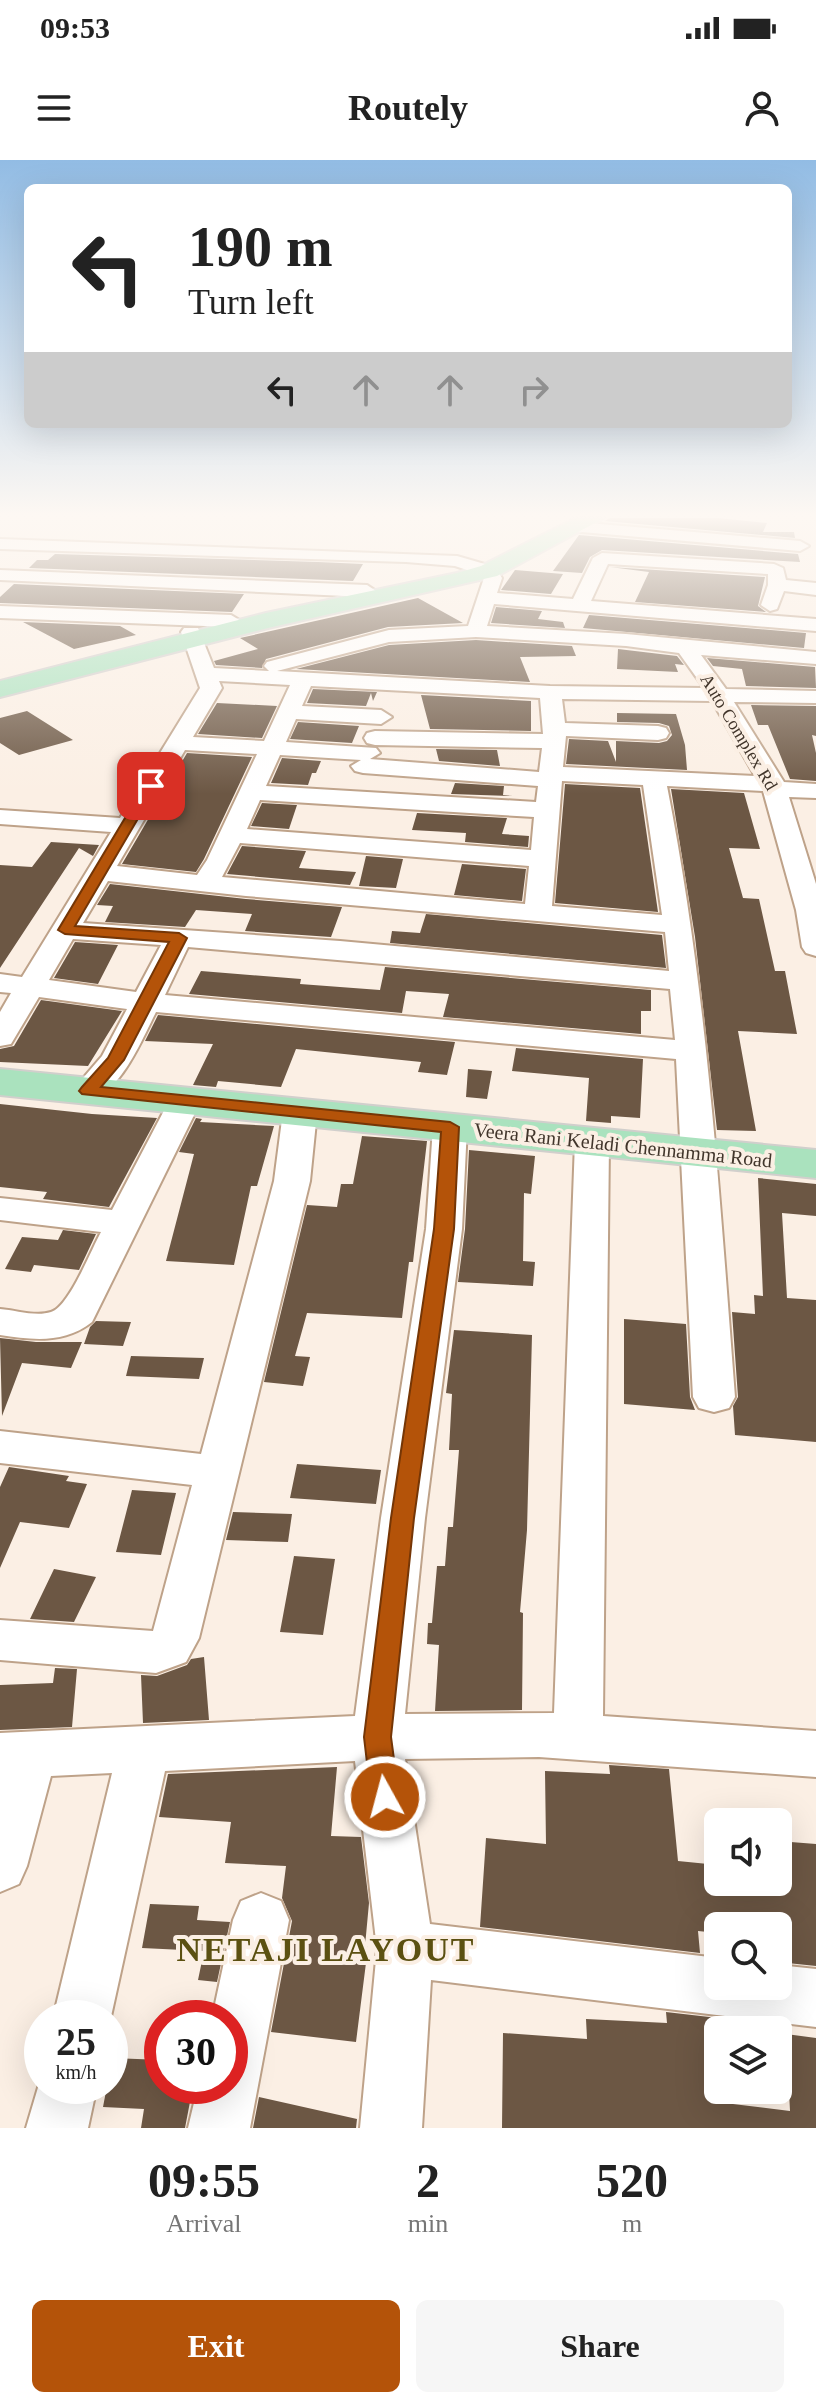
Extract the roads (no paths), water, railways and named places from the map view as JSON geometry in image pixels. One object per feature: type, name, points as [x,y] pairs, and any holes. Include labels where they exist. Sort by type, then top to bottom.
[{"type":"main road","points":[[0,689],[193,635],[231,621],[282,610]]},
{"type":"main road","points":[[0,680],[302,610]]},
{"type":"main road","name":"Veera Rani Keladi Chennamma Road","points":[[0,1082],[816,1164]]},
{"type":"street","points":[[482,610],[470,631],[486,688]]},
{"type":"street","points":[[638,610],[816,625]]},
{"type":"street","points":[[764,620],[768,610]]},
{"type":"street","points":[[0,612],[231,621]]},
{"type":"street","points":[[234,675],[389,636],[470,631],[626,640],[816,658]]},
{"type":"street","points":[[0,1037],[14,984],[65,930],[211,688],[193,635]]},
{"type":"street","points":[[349,798],[372,744],[388,683],[363,643]]},
{"type":"street","name":"Auto Complex Rd","points":[[686,648],[720,696],[774,786],[813,911],[816,947]]},
{"type":"street","points":[[206,674],[550,692],[816,697]]},
{"type":"street","points":[[204,884],[231,835],[304,678]]},
{"type":"street","points":[[538,911],[554,735],[550,692]]},
{"type":"street","points":[[288,712],[372,744],[551,777],[774,786],[816,791]]},
{"type":"street","points":[[177,743],[272,748],[658,733]]},
{"type":"street","points":[[654,780],[679,925],[693,1051],[714,1397]]},
{"type":"street","points":[[251,792],[549,810]]},
{"type":"street","points":[[0,845],[11,818],[127,826]]},
{"type":"street","points":[[231,835],[544,859]]},
{"type":"street","points":[[99,872],[679,925]]},
{"type":"street","points":[[65,930],[685,981]]},
{"type":"street","points":[[88,1091],[116,1060],[179,938]]},
{"type":"street","points":[[14,984],[145,1002],[693,1051]]},
{"type":"street","points":[[0,1322],[54,1328],[67,1323],[78,1313],[185,1101]]},
{"type":"street","points":[[0,1640],[156,1652],[169,1648],[175,1638],[292,1181],[300,1112]]},
{"type":"street","points":[[391,2128],[405,1949],[377,1737],[403,1518],[444,1229],[450,1127]]},
{"type":"street","points":[[578,1735],[592,1142]]},
{"type":"street","points":[[0,1209],[123,1223]]},
{"type":"street","points":[[0,1447],[219,1472]]},
{"type":"street","points":[[0,1866],[16,1755],[377,1737],[578,1735],[816,1754]]},
{"type":"street","points":[[86,2000],[144,1748]]},
{"type":"street","points":[[245,2000],[261,1920]]},
{"type":"street","points":[[405,1949],[816,1998]]},
{"type":"street","points":[[57,2128],[63,2104]]},
{"type":"street","points":[[219,2128],[224,2104]]},
{"type":"district","name":"NETAJI LAYOUT","points":[[326,1949]]}]
